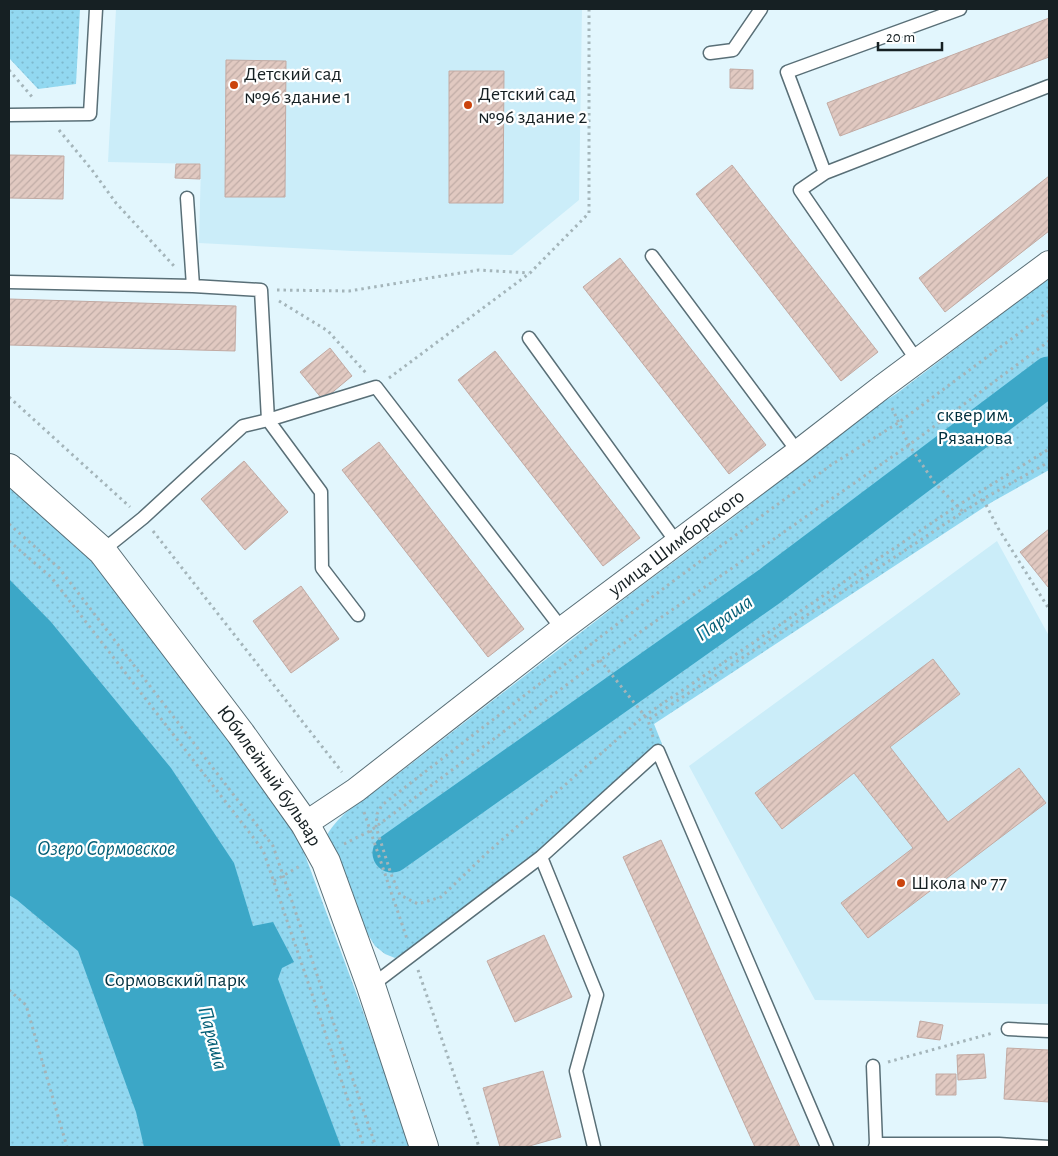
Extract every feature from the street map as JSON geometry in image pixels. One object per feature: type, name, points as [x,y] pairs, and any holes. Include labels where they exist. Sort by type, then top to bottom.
[{"type":"street","name":"улица Шимборского","points":[[305,824],[356,790],[562,629],[1049,263]]},
{"type":"street","name":"Юбилейный бульвар","points":[[9,468],[102,551],[241,734],[305,824],[326,862],[371,986],[424,1147]]},
{"type":"lane","points":[[9,115],[90,114],[96,9]]},
{"type":"lane","points":[[710,53],[733,50],[761,9]]},
{"type":"lane","points":[[825,173],[787,72],[960,9]]},
{"type":"lane","points":[[918,362],[800,190],[825,173],[1049,86]]},
{"type":"lane","points":[[187,198],[193,286]]},
{"type":"lane","points":[[652,256],[798,452]]},
{"type":"lane","points":[[9,282],[193,286],[261,290],[268,420],[321,492],[322,568],[358,615]]},
{"type":"lane","points":[[529,338],[678,543]]},
{"type":"lane","points":[[102,551],[143,518],[243,426],[377,387],[562,629]]},
{"type":"lane","points":[[371,986],[541,857],[658,751],[827,1147]]},
{"type":"lane","points":[[541,857],[597,995],[576,1072],[594,1147]]},
{"type":"lane","points":[[1008,1029],[1049,1031]]},
{"type":"lane","points":[[873,1066],[876,1146],[999,1144],[1049,1146]]},
{"type":"path","points":[[261,290],[328,331],[377,387],[530,273],[589,213],[589,9]]},
{"type":"path","points":[[9,70],[92,170],[116,203],[193,286]]},
{"type":"path","points":[[261,290],[349,291],[479,270],[530,273]]},
{"type":"path","points":[[1049,311],[898,423],[831,466],[668,585],[382,805],[377,814],[376,827],[400,895],[418,904],[441,897],[488,852],[644,716],[957,506],[1049,449]]},
{"type":"path","points":[[370,830],[600,660],[908,445],[1049,341]]},
{"type":"path","points":[[882,387],[908,445],[934,482],[963,512]]},
{"type":"path","points":[[9,397],[143,518],[356,790],[479,1147]]},
{"type":"path","points":[[648,720],[983,499],[1049,462]]},
{"type":"path","points":[[983,499],[998,528],[1049,609]]},
{"type":"path","points":[[9,524],[58,568],[273,846],[376,1147]]},
{"type":"path","points":[[9,540],[51,577],[264,850],[364,1147]]},
{"type":"path","points":[[600,660],[648,720],[658,751]]},
{"type":"path","points":[[9,990],[26,1005],[67,1147]]},
{"type":"path","points":[[873,1066],[1008,1029]]},
{"type":"shaded area","points":[[116,9],[582,9],[579,200],[512,255],[352,251],[199,243],[201,164],[108,162]]},
{"type":"shaded area","name":"Школа № 77","points":[[997,541],[1049,636],[1049,1004],[815,1000],[689,766]]},
{"type":"green space","points":[[9,9],[80,9],[76,84],[38,89],[9,58]]},
{"type":"green space","name":"сквер им. Рязанова","points":[[1049,278],[1049,470],[992,502],[654,724],[662,744],[538,851],[406,952],[395,958],[385,954],[375,946],[365,930],[327,835],[338,820],[351,808],[730,520],[870,410],[896,394]]},
{"type":"green space","name":"Сормовский парк","points":[[9,484],[43,514],[115,584],[246,755],[299,839],[411,1147],[9,1147]]},
{"type":"water","name":"Озеро Сормовское","points":[[9,579],[51,622],[171,768],[234,863],[253,926],[273,922],[294,962],[282,968],[278,979],[341,1147],[144,1147],[136,1112],[78,951],[9,895]]},
{"type":"building","points":[[1049,18],[1049,57],[840,136],[827,103]]},
{"type":"building","points":[[226,60],[286,61],[285,197],[225,197]]},
{"type":"building","points":[[730,69],[753,70],[753,89],[730,88]]},
{"type":"building","points":[[449,71],[504,71],[503,203],[449,203]]},
{"type":"building","points":[[9,155],[64,156],[63,199],[9,198]]},
{"type":"building","points":[[176,164],[200,164],[200,179],[175,178]]},
{"type":"building","points":[[732,165],[878,352],[841,381],[696,194]]},
{"type":"building","points":[[1049,176],[1049,231],[945,312],[919,278]]},
{"type":"building","points":[[620,258],[766,445],[729,474],[583,287]]},
{"type":"building","points":[[9,299],[236,306],[235,351],[9,345]]},
{"type":"building","points":[[330,348],[352,376],[323,400],[300,372]]},
{"type":"building","points":[[495,351],[640,538],[603,566],[458,380]]},
{"type":"building","points":[[379,442],[524,629],[488,657],[342,470]]},
{"type":"building","points":[[244,461],[288,512],[245,550],[201,499]]},
{"type":"building","points":[[1049,529],[1049,586],[1048,587],[1020,552]]},
{"type":"building","points":[[301,586],[339,639],[291,673],[253,621]]},
{"type":"building","points":[[933,659],[960,694],[890,747],[948,822],[1019,768],[1046,803],[868,938],[841,903],[913,848],[854,773],[782,829],[755,793]]},
{"type":"building","points":[[661,840],[800,1147],[755,1147],[623,857]]},
{"type":"building","points":[[544,935],[572,997],[515,1022],[487,961]]},
{"type":"building","points":[[920,1021],[943,1025],[940,1040],[917,1037]]},
{"type":"building","points":[[1007,1048],[1049,1050],[1049,1102],[1004,1099]]},
{"type":"building","points":[[984,1054],[986,1078],[958,1080],[957,1055]]},
{"type":"building","points":[[543,1071],[561,1137],[526,1147],[500,1147],[483,1088]]},
{"type":"building","points":[[936,1074],[956,1074],[956,1095],[936,1095]]},
{"type":"waterway","name":"Параша","points":[[392,853],[770,586],[1049,376]]},
{"type":"place","name":"Детский сад №96 здание 1","points":[[234,85]]},
{"type":"place","name":"Детский сад №96 здание 2","points":[[468,105]]},
{"type":"place","name":"Школа № 77","points":[[901,883]]}]
